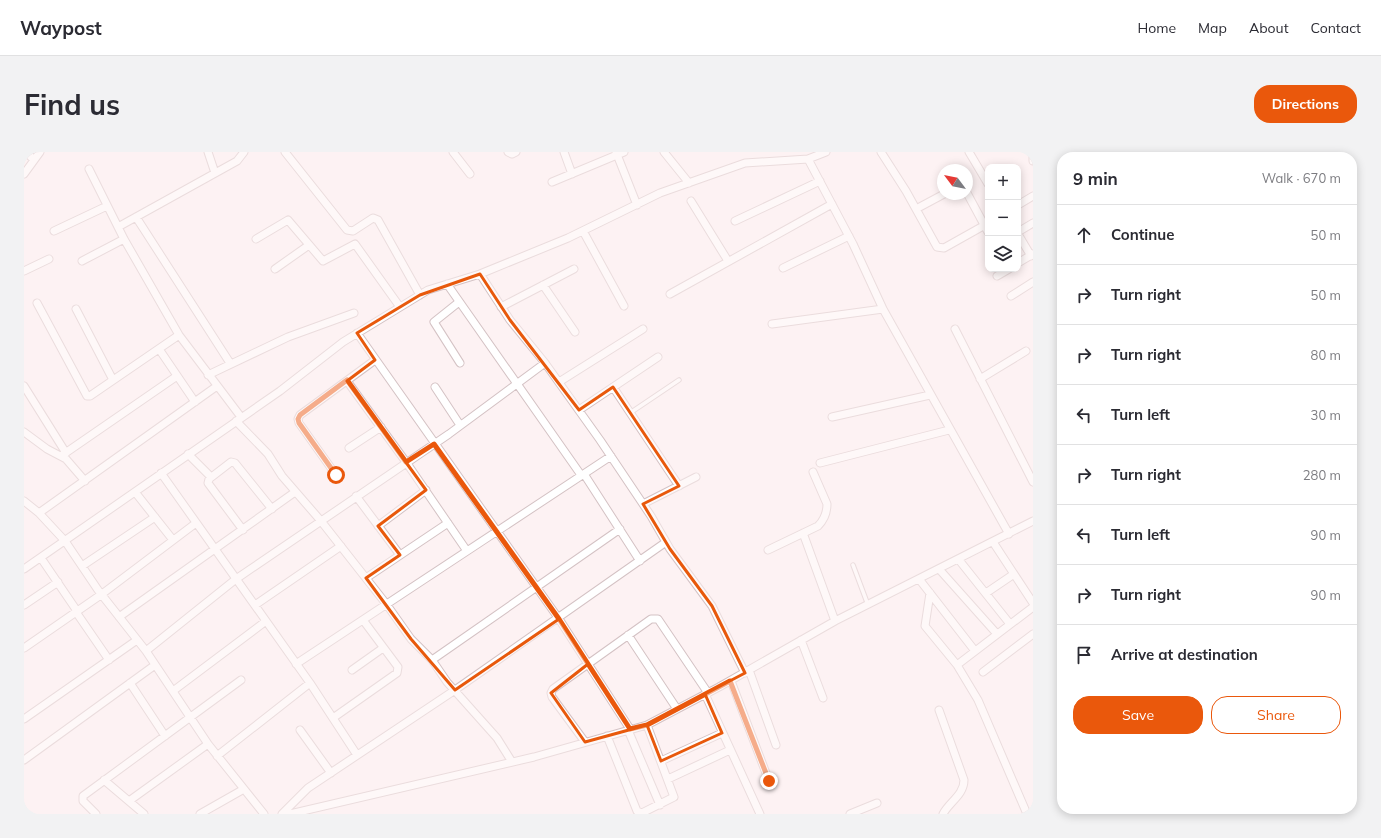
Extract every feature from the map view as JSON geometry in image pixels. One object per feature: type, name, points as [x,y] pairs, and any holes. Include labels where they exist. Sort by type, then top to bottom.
[{"type":"street","points":[[26,152],[34,160]]},
{"type":"street","points":[[24,174],[40,152]]},
{"type":"street","points":[[208,152],[215,173]]},
{"type":"street","points":[[118,227],[237,161],[244,152]]},
{"type":"street","points":[[453,152],[470,174]]},
{"type":"street","points":[[508,152],[512,154],[516,152]]},
{"type":"street","points":[[564,152],[572,174]]},
{"type":"street","points":[[552,182],[616,154],[624,152]]},
{"type":"street","points":[[664,152],[689,183]]},
{"type":"street","points":[[24,569],[280,391],[343,342],[428,290],[480,274],[583,231],[660,193],[745,163],[808,158],[826,152]]},
{"type":"street","points":[[881,152],[916,209],[937,247],[940,249],[985,228]]},
{"type":"street","points":[[969,152],[985,179]]},
{"type":"street","points":[[288,153],[347,230],[353,231],[372,218],[378,220],[420,295]]},
{"type":"street","points":[[616,154],[637,205]]},
{"type":"street","points":[[1033,155],[1033,162]]},
{"type":"street","points":[[808,158],[849,236],[883,309],[949,430],[1009,534]]},
{"type":"street","points":[[89,169],[124,239],[179,335],[217,386],[238,419],[268,454],[282,476],[341,546],[387,605],[411,639],[432,660],[455,690],[497,738],[512,762]]},
{"type":"street","points":[[735,221],[820,180]]},
{"type":"street","points":[[1021,203],[1033,196]]},
{"type":"street","points":[[916,209],[937,198]]},
{"type":"street","points":[[691,200],[728,261]]},
{"type":"street","points":[[971,200],[985,226]]},
{"type":"street","points":[[670,294],[832,204]]},
{"type":"street","points":[[54,231],[107,206]]},
{"type":"street","points":[[136,217],[230,363]]},
{"type":"street","points":[[256,239],[288,220],[323,260],[353,244],[358,245],[400,307]]},
{"type":"street","points":[[1021,231],[1033,223]]},
{"type":"street","points":[[583,231],[624,306]]},
{"type":"street","points":[[783,268],[849,236]]},
{"type":"street","points":[[1020,236],[1032,255],[1021,261]]},
{"type":"street","points":[[82,261],[124,239]]},
{"type":"street","points":[[275,269],[309,245]]},
{"type":"street","points":[[24,271],[48,259]]},
{"type":"street","points":[[501,307],[574,269]]},
{"type":"street","points":[[997,276],[1004,272]]},
{"type":"street","points":[[480,274],[510,320],[545,363],[579,410],[643,504],[666,542],[712,606],[747,671],[776,745]]},
{"type":"street","points":[[1011,296],[1033,282]]},
{"type":"street","points":[[447,284],[516,384],[583,474],[640,561]]},
{"type":"street","points":[[543,285],[575,332]]},
{"type":"street","points":[[459,302],[434,322],[460,363]]},
{"type":"street","points":[[37,303],[85,394],[90,396],[179,335]]},
{"type":"street","points":[[76,309],[113,380]]},
{"type":"street","points":[[772,324],[883,309]]},
{"type":"street","points":[[208,375],[230,363],[288,337],[354,313]]},
{"type":"street","points":[[558,382],[643,329]]},
{"type":"street","points":[[955,329],[1033,482]]},
{"type":"street","points":[[357,333],[559,619],[588,664],[629,730],[660,805]]},
{"type":"street","points":[[159,349],[195,402]]},
{"type":"street","points":[[980,379],[1026,351]]},
{"type":"street","points":[[579,410],[658,357]]},
{"type":"street","points":[[336,475],[299,423],[298,419],[300,415],[375,360]]},
{"type":"street","points":[[146,651],[236,578],[434,444],[545,363]]},
{"type":"street","points":[[64,455],[177,376]]},
{"type":"street","points":[[347,380],[426,490],[467,551]]},
{"type":"street","points":[[24,386],[64,455],[85,481]]},
{"type":"street","points":[[39,514],[217,386]]},
{"type":"street","points":[[435,387],[460,425]]},
{"type":"street","points":[[613,387],[679,486]]},
{"type":"street","points":[[832,417],[930,395]]},
{"type":"street","points":[[349,448],[381,428]]},
{"type":"street","points":[[820,463],[949,430]]},
{"type":"street","points":[[24,432],[47,450],[64,455]]},
{"type":"street","points":[[188,454],[211,477]]},
{"type":"street","points":[[296,664],[611,456]]},
{"type":"street","points":[[243,530],[208,483],[211,477],[233,462],[272,509]]},
{"type":"street","points":[[768,550],[803,533],[821,522],[827,509],[813,472]]},
{"type":"street","points":[[161,473],[310,683],[357,755]]},
{"type":"street","points":[[643,504],[696,477]]},
{"type":"street","points":[[378,526],[426,490]]},
{"type":"street","points":[[135,492],[173,540]]},
{"type":"street","points":[[119,617],[216,550],[295,492]]},
{"type":"street","points":[[356,496],[400,555]]},
{"type":"street","points":[[24,501],[65,541],[102,594],[146,651],[208,744],[264,814]]},
{"type":"street","points":[[82,566],[155,517]]},
{"type":"street","points":[[24,648],[102,594],[196,523]]},
{"type":"street","points":[[366,578],[448,523]]},
{"type":"street","points":[[290,814],[512,762],[647,725],[730,681],[835,621],[1009,534],[1032,525]]},
{"type":"street","points":[[432,660],[620,529]]},
{"type":"street","points":[[803,533],[835,621]]},
{"type":"street","points":[[282,814],[308,788],[559,619],[666,542]]},
{"type":"street","points":[[993,542],[1033,603]]},
{"type":"street","points":[[255,605],[341,546]]},
{"type":"street","points":[[41,558],[109,660]]},
{"type":"street","points":[[959,560],[1010,624]]},
{"type":"street","points":[[939,570],[997,634]]},
{"type":"street","points":[[986,593],[1014,574]]},
{"type":"street","points":[[919,579],[975,651]]},
{"type":"street","points":[[24,605],[58,582]]},
{"type":"street","points":[[930,593],[925,626],[957,665],[978,700],[1027,814]]},
{"type":"street","points":[[957,665],[1033,607]]},
{"type":"street","points":[[585,742],[552,697],[551,693],[553,689],[651,619],[658,620],[706,693],[722,733],[760,814]]},
{"type":"street","points":[[333,718],[397,673],[398,667],[363,620]]},
{"type":"street","points":[[172,692],[266,621]]},
{"type":"street","points":[[983,672],[1033,634]]},
{"type":"street","points":[[628,635],[677,709]]},
{"type":"street","points":[[24,719],[137,640]]},
{"type":"street","points":[[801,640],[823,698]]},
{"type":"street","points":[[352,670],[383,648]]},
{"type":"street","points":[[24,760],[155,665]]},
{"type":"street","points":[[96,814],[82,798],[104,780],[241,680]]},
{"type":"street","points":[[730,681],[769,781]]},
{"type":"street","points":[[130,683],[165,736]]},
{"type":"street","points":[[217,756],[310,683]]},
{"type":"street","points":[[939,710],[964,780],[962,791],[950,803],[943,814]]},
{"type":"street","points":[[607,736],[637,811],[642,814],[674,797],[647,725]]},
{"type":"street","points":[[300,730],[331,773]]},
{"type":"street","points":[[661,760],[722,733]]},
{"type":"street","points":[[129,801],[208,744]]},
{"type":"street","points":[[668,779],[730,750]]},
{"type":"street","points":[[104,780],[144,814]]},
{"type":"street","points":[[200,814],[244,789]]},
{"type":"street","points":[[850,814],[877,803]]},
{"type":"lane","points":[[630,413],[679,380]]},
{"type":"lane","points":[[852,565],[868,605]]},
{"type":"highlighted area","points":[[480,274],[510,320],[579,410],[613,387],[679,486],[643,504],[670,549],[712,606],[745,673],[705,694],[722,733],[661,761],[647,725],[585,742],[551,693],[588,664],[559,619],[455,690],[411,639],[366,578],[400,555],[378,526],[426,490],[347,381],[375,360],[357,333],[420,295]]},
{"type":"route","points":[[336,475],[299,423],[298,419],[300,415],[347,380],[406,462],[434,444],[559,619],[630,729],[647,725],[730,681],[769,781]]}]
